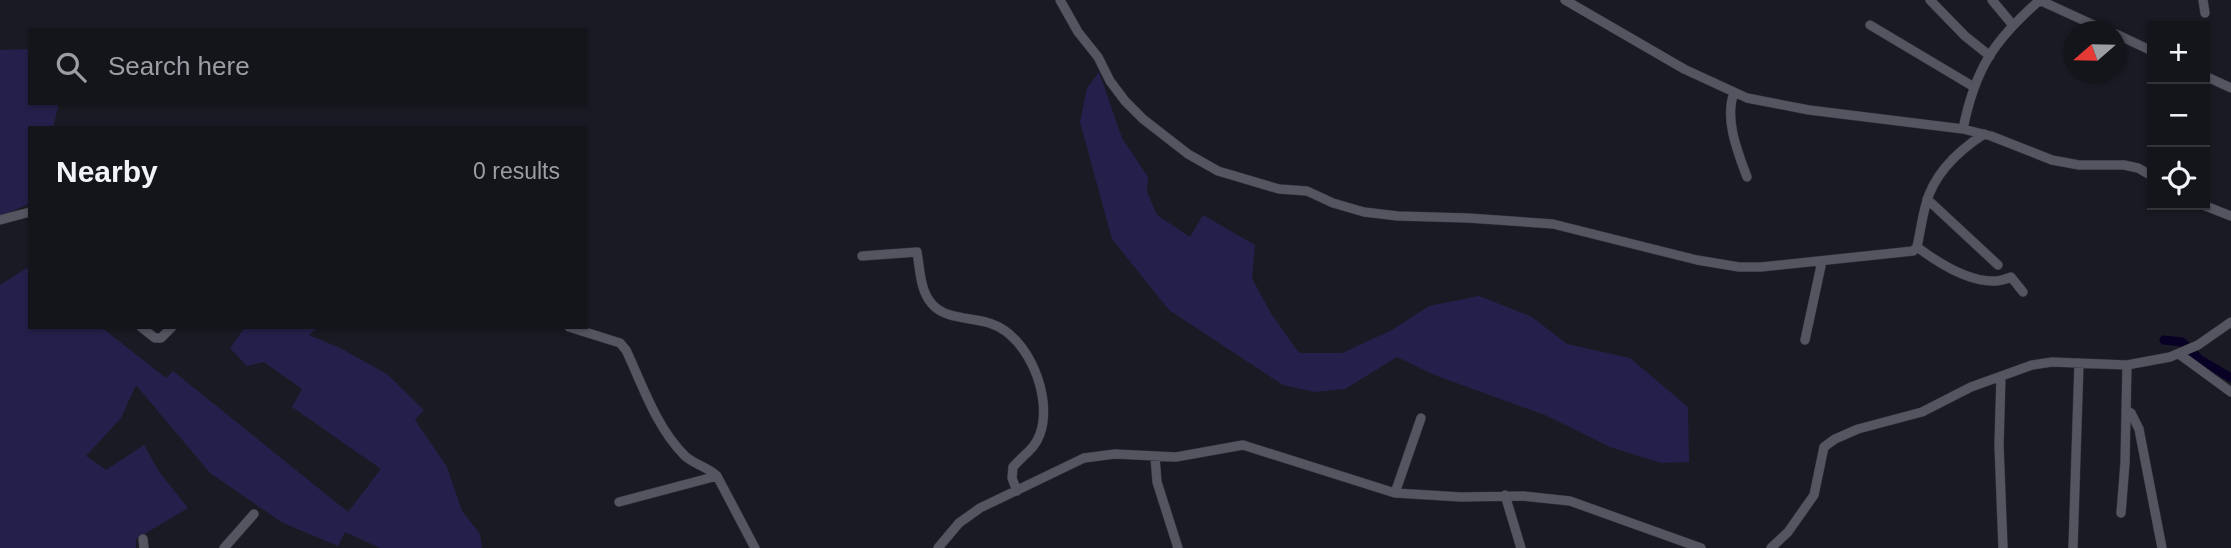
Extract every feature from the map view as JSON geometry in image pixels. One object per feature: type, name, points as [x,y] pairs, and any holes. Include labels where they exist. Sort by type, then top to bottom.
[{"type":"street","points":[[1060,0],[1098,57],[1110,81],[1133,110],[1188,154],[1227,174],[1279,189],[1307,191],[1333,203],[1364,212],[1553,224],[1697,260],[1739,267],[1911,253],[1917,247],[1927,199],[1948,163],[1984,134]]},
{"type":"street","points":[[1565,0],[1684,69],[1734,93],[1777,105],[1892,119],[1954,130],[1963,129],[1984,134],[2052,160],[2079,164],[2124,165],[2147,174]]},
{"type":"street","points":[[1930,0],[1965,36],[1990,56]]},
{"type":"street","points":[[1992,0],[2012,24]]},
{"type":"street","points":[[1963,129],[1974,87],[1996,44],[2012,24],[2039,0],[2085,21]]},
{"type":"street","points":[[2203,0],[2205,13]]},
{"type":"street","points":[[1870,26],[1974,87]]},
{"type":"street","points":[[2126,39],[2147,49]]},
{"type":"street","points":[[2210,78],[2231,88]]},
{"type":"street","points":[[1734,93],[1731,106],[1734,133],[1747,177]]},
{"type":"street","points":[[1927,199],[1998,265]]},
{"type":"street","points":[[2210,208],[2231,216]]},
{"type":"street","points":[[0,220],[28,213]]},
{"type":"street","points":[[1917,247],[1945,266],[1988,281],[1997,282],[2011,277],[2023,292]]},
{"type":"street","points":[[862,256],[917,252],[922,281],[932,305],[951,314],[992,323],[1021,345],[1040,384],[1043,416],[1042,430],[1034,447],[1013,467],[1012,478],[1017,491]]},
{"type":"street","points":[[1805,340],[1822,261]]},
{"type":"street","points":[[1774,547],[1814,495],[1822,455],[1829,442],[1858,429],[1922,412],[1971,387],[2042,363],[2127,365],[2147,362],[2198,345],[2231,322]]},
{"type":"street","points":[[144,329],[155,338],[161,338],[170,329]]},
{"type":"street","points":[[575,329],[620,343],[626,350],[667,434],[688,459],[718,476],[755,548]]},
{"type":"street","points":[[2182,352],[2231,392]]},
{"type":"street","points":[[2073,548],[2079,363]]},
{"type":"street","points":[[2121,513],[2127,365]]},
{"type":"street","points":[[2001,376],[1999,461],[2003,548]]},
{"type":"street","points":[[2126,410],[2131,413],[2139,429],[2162,548]]},
{"type":"street","points":[[1395,493],[1422,418]]},
{"type":"street","points":[[938,548],[969,515],[1084,458],[1115,454],[1176,457],[1242,445],[1395,493],[1461,498],[1505,495],[1570,501],[1701,548]]},
{"type":"street","points":[[1155,457],[1157,482],[1178,548]]},
{"type":"street","points":[[619,502],[718,476]]},
{"type":"street","points":[[1505,495],[1521,548]]},
{"type":"street","points":[[224,548],[254,514]]},
{"type":"shaded area","points":[[28,49],[28,105],[59,105],[53,126],[28,126],[28,204],[0,217],[0,50]]},
{"type":"shaded area","points":[[1099,72],[1122,138],[1148,177],[1147,192],[1157,215],[1190,237],[1203,215],[1255,245],[1252,278],[1270,312],[1299,353],[1342,353],[1392,330],[1429,306],[1479,296],[1532,317],[1567,344],[1630,358],[1688,407],[1689,462],[1661,463],[1610,447],[1545,415],[1437,376],[1397,357],[1345,389],[1315,392],[1283,385],[1169,310],[1112,239],[1080,122],[1087,88]]},
{"type":"shaded area","points":[[28,267],[28,329],[104,329],[166,378],[173,371],[348,512],[381,469],[292,407],[302,389],[264,362],[247,366],[230,348],[244,329],[316,329],[309,335],[340,348],[387,374],[424,410],[415,420],[447,467],[462,511],[480,534],[482,548],[380,548],[345,532],[338,546],[283,523],[210,473],[136,385],[121,418],[86,456],[106,470],[144,445],[160,473],[188,508],[136,539],[136,548],[0,548],[0,285]]},
{"type":"waterway","points":[[2164,340],[2182,342],[2199,359],[2231,378]]}]
